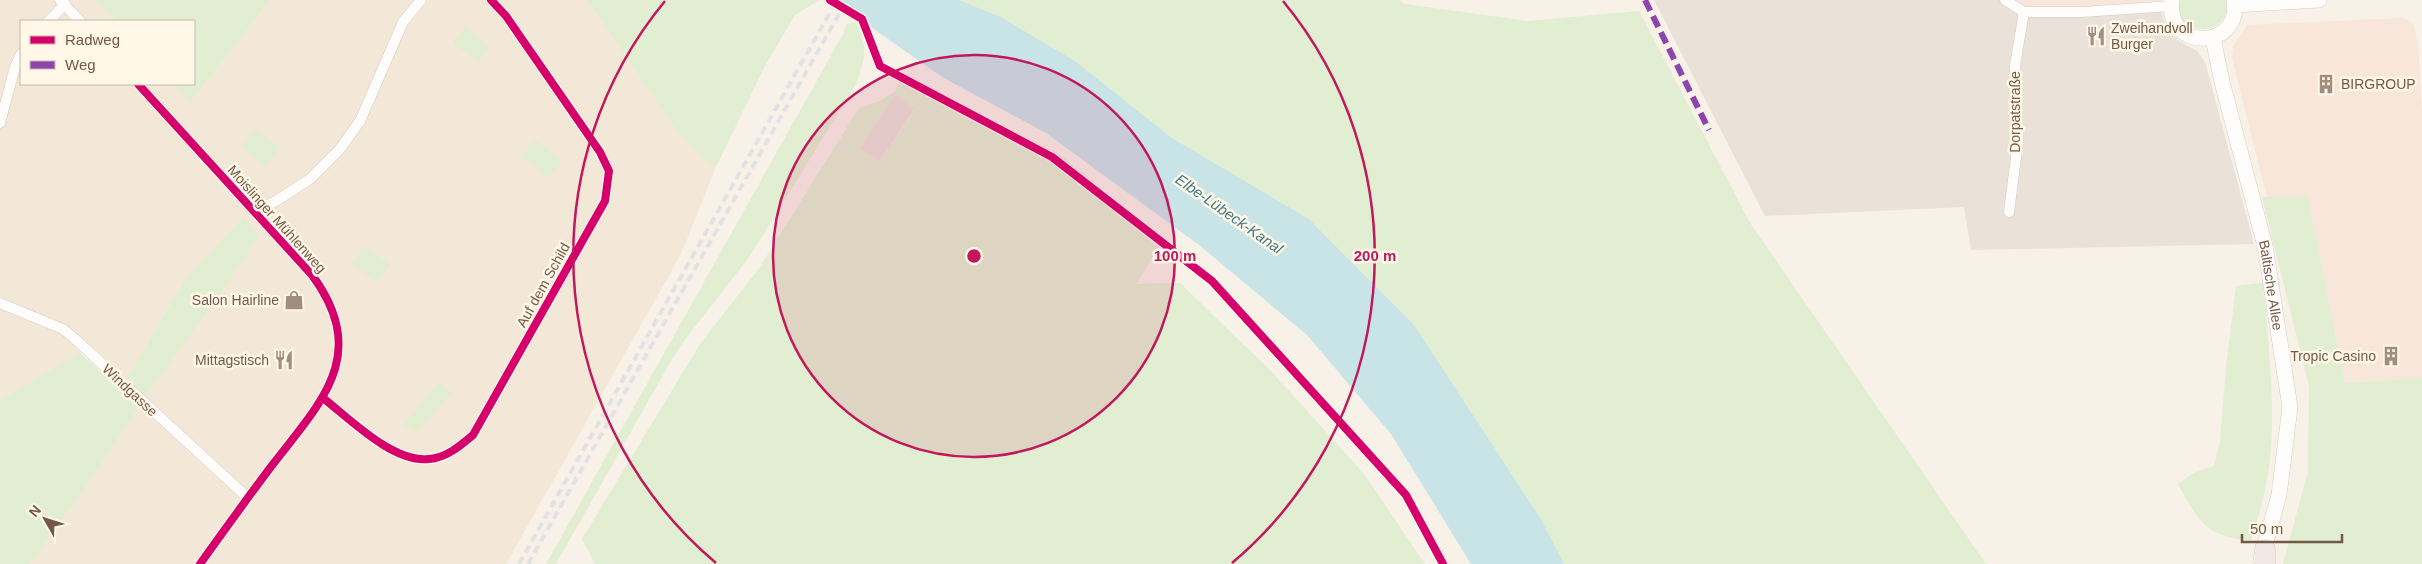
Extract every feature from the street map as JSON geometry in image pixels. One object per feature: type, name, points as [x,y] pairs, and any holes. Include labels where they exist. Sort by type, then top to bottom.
[{"type":"main road","points":[[2171,3],[2173,19],[2186,34],[2199,39],[2213,38],[2228,27],[2233,18],[2235,2],[2319,0]]},
{"type":"main road","name":"Baltische Allee","points":[[2213,38],[2222,82],[2265,246],[2290,407],[2279,495],[2263,559]]},
{"type":"street","points":[[255,211],[276,201],[310,179],[340,149],[360,121],[404,22],[422,0]]},
{"type":"street","name":"Auf dem Schild","points":[[323,398],[397,454],[428,460],[450,453],[473,436],[605,202],[609,171],[600,152],[506,16],[492,0]]},
{"type":"street","points":[[2005,0],[2024,12],[2082,12],[2171,3]]},
{"type":"street","points":[[50,20],[63,2],[79,20]]},
{"type":"street","name":"Dorpatstraße","points":[[2009,212],[2018,142],[2015,65],[2024,12]]},
{"type":"street","points":[[0,122],[15,67],[20,56]]},
{"type":"street","name":"Moislinger Mühlenweg","points":[[139,85],[312,275],[324,292],[336,315],[339,338],[336,367],[323,398],[247,498],[200,564]]},
{"type":"street","name":"Windgasse","points":[[0,303],[62,329],[75,339],[247,498]]},
{"type":"shaded area","points":[[0,0],[96,0],[117,20],[20,20],[20,85],[174,85],[190,103],[270,0],[587,0],[676,130],[715,169],[681,254],[506,564],[30,564],[78,498],[146,396],[216,301],[259,236],[243,218],[183,283],[127,378],[89,344],[80,353],[0,400]]},
{"type":"shaded area","points":[[1654,0],[2005,0],[2019,9],[2161,7],[2165,25],[2179,41],[2197,51],[2205,62],[2254,244],[1971,250],[1964,207],[1765,216]]},
{"type":"shaded area","points":[[2005,0],[2161,0],[2161,7],[2024,12]]},
{"type":"shaded area","points":[[2403,18],[2409,20],[2414,26],[2418,43],[2422,113],[2422,378],[2345,383],[2308,196],[2267,198],[2232,57],[2233,47],[2247,25]]},
{"type":"shaded area","points":[[895,95],[915,108],[879,162],[859,149]]},
{"type":"green space","points":[[96,0],[270,0],[190,103],[174,85],[195,85],[195,20],[117,20]]},
{"type":"green space","points":[[587,0],[819,0],[795,15],[765,66],[715,169],[676,130]]},
{"type":"green space","points":[[959,0],[1399,0],[1405,4],[1528,21],[1639,11],[1750,223],[1986,564],[1564,564],[1541,519],[1414,325],[1309,219],[1172,138],[1075,61],[1001,17]]},
{"type":"green space","points":[[2178,0],[2226,0],[2226,10],[2223,18],[2212,28],[2195,28],[2180,18]]},
{"type":"green space","points":[[856,22],[864,46],[864,60],[856,84],[750,256],[683,342],[671,361],[556,564],[546,564],[847,24]]},
{"type":"green space","points":[[465,27],[490,47],[478,62],[453,43]]},
{"type":"green space","points":[[903,72],[1059,154],[1164,238],[1136,284],[1180,283],[1271,371],[1365,475],[1425,564],[595,564],[582,539],[700,344],[760,267],[859,108],[880,101],[895,91]],"holes":[[[895,95],[915,109],[879,162],[859,149]]]},
{"type":"green space","points":[[256,129],[280,148],[266,166],[242,147]]},
{"type":"green space","points":[[535,140],[562,161],[549,177],[522,156]]},
{"type":"green space","points":[[2308,196],[2345,383],[2422,378],[2422,564],[2283,564],[2308,471],[2309,386],[2262,197]]},
{"type":"green space","points":[[243,217],[259,236],[216,301],[146,396],[78,498],[30,564],[0,564],[0,400],[80,353],[118,387],[127,378],[183,283]]},
{"type":"green space","points":[[365,246],[390,265],[376,282],[352,263]]},
{"type":"green space","points":[[2263,283],[2270,359],[2272,435],[2265,492],[2251,540],[2223,535],[2205,525],[2192,508],[2178,484],[2193,473],[2214,466],[2220,442],[2226,367],[2236,286]]},
{"type":"green space","points":[[438,382],[452,393],[416,432],[404,425]]},
{"type":"water","name":"Elbe-Lübeck-Kanal","points":[[839,0],[959,0],[1001,17],[1075,61],[1172,138],[1309,219],[1414,325],[1541,519],[1564,564],[1471,564],[1391,434],[1307,335],[1199,245],[1046,133],[942,77],[871,27],[864,15]]},
{"type":"railway","points":[[519,564],[837,0]]},
{"type":"railway","points":[[528,564],[847,0]]},
{"type":"marked path","points":[[1645,0],[1709,130]]},
{"type":"cycle path","points":[[323,398],[359,428],[401,454],[429,459],[447,454],[458,447],[473,435],[605,201],[609,171],[600,152],[506,16],[491,0]]},
{"type":"cycle path","points":[[830,0],[862,19],[880,66],[1052,157],[1212,281],[1406,495],[1443,564]]},
{"type":"cycle path","points":[[139,85],[312,275],[329,304],[338,330],[338,355],[332,378],[321,400],[200,564]]},
{"type":"place","name":"Zweihandvoll Burger","points":[[2096,36]]},
{"type":"place","name":"BIRGROUP","points":[[2326,84]]},
{"type":"place","name":"Salon Hairline","points":[[294,300]]},
{"type":"place","name":"Tropic Casino","points":[[2391,356]]},
{"type":"place","name":"Mittagstisch","points":[[284,360]]}]
